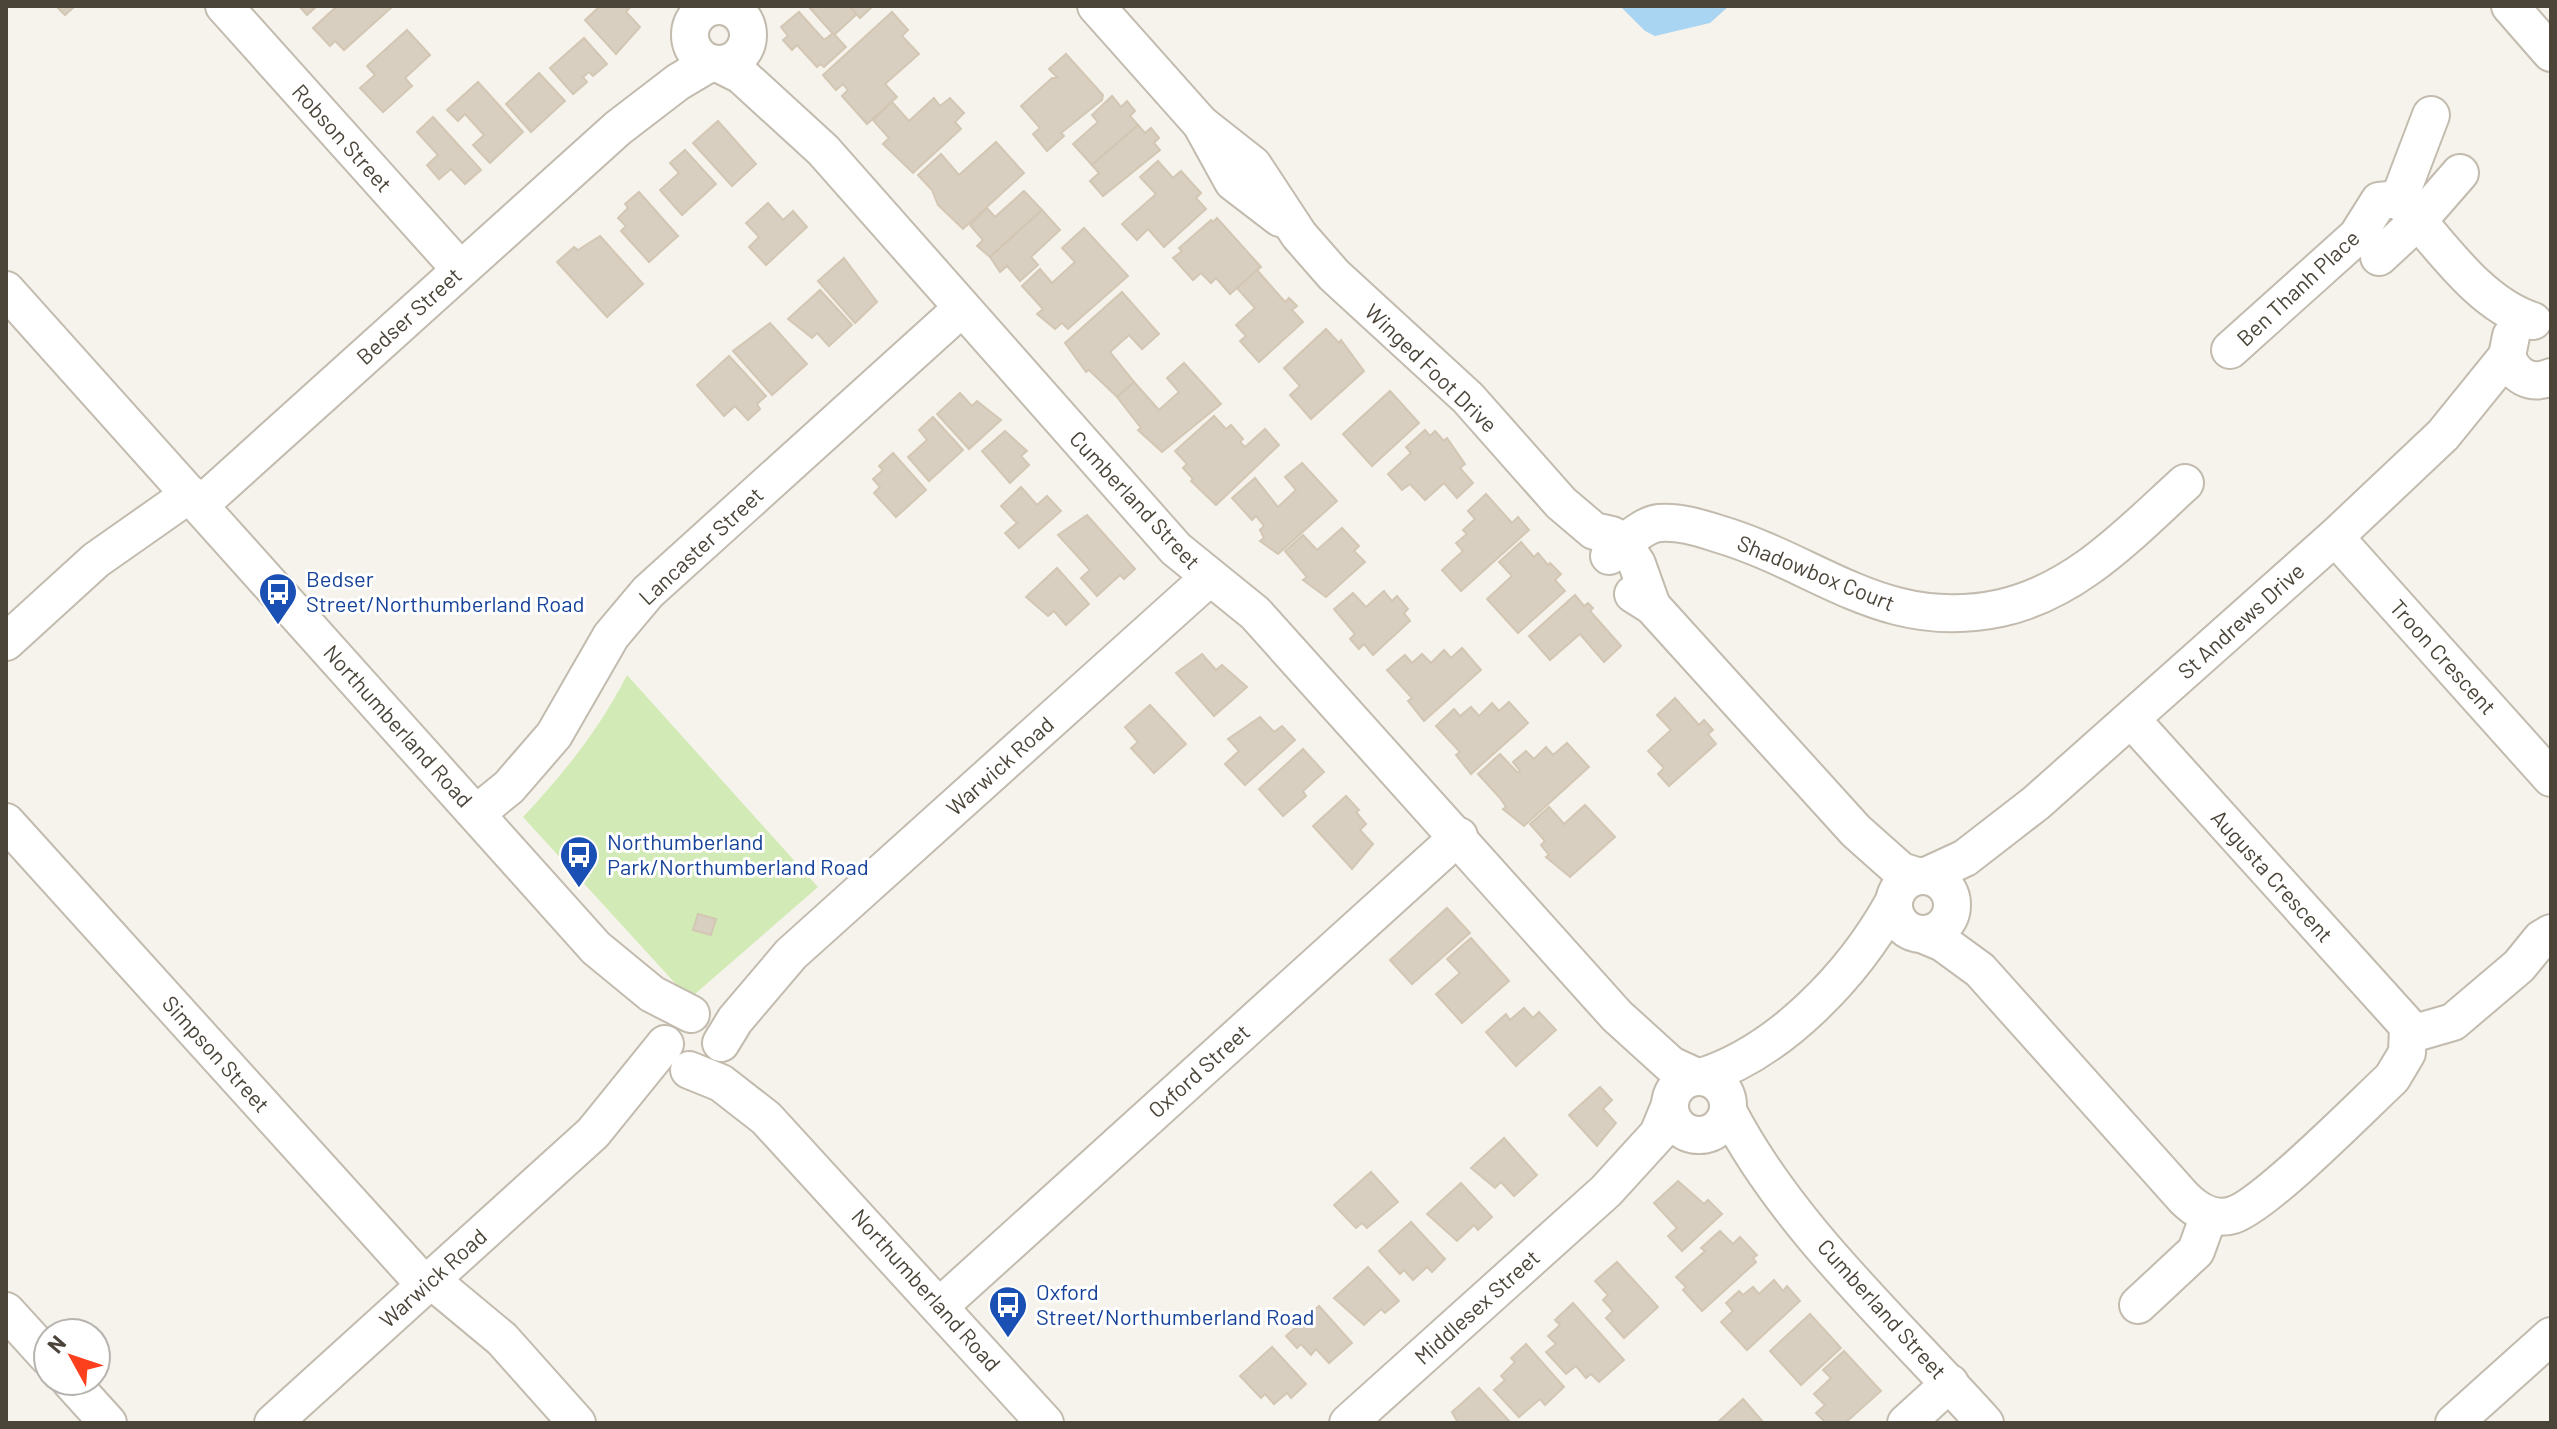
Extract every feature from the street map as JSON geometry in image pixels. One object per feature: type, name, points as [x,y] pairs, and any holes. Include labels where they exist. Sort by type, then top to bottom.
[{"type":"street","name":"Robson Street","points":[[224,6],[460,269]]},
{"type":"street","points":[[715,6],[732,8],[752,25],[738,57],[698,41],[699,15],[715,6]]},
{"type":"street","points":[[2510,6],[2551,53]]},
{"type":"street","name":"Winged Foot Drive","points":[[1108,10],[1201,124],[1253,165],[1299,235],[1349,291],[1468,398],[1561,503],[1594,531],[1612,535],[1617,550]]},
{"type":"street","name":"Cumberland Street","points":[[752,25],[823,150]]},
{"type":"street","name":"Bedser Street","points":[[6,642],[96,560],[460,269],[618,128],[678,82],[698,41]]},
{"type":"street","name":"Cumberland Street","points":[[698,41],[741,75],[823,150],[1176,549],[1255,613],[1459,836],[1684,1090]]},
{"type":"street","name":"Ben Thanh Place","points":[[2379,257],[2409,210],[2431,115]]},
{"type":"street","name":"Ben Thanh Place","points":[[2409,210],[2460,173]]},
{"type":"street","name":"Ben Thanh Place","points":[[2230,350],[2357,236],[2379,201],[2409,210]]},
{"type":"street","points":[[2409,210],[2481,289],[2507,311],[2544,320]]},
{"type":"street","points":[[2481,289],[2530,372]]},
{"type":"street","name":"Northumberland Road","points":[[6,290],[596,948],[676,1056],[751,1105],[806,1158],[1045,1423]]},
{"type":"street","name":"Lancaster Street","points":[[477,813],[535,760],[567,714],[611,636],[648,592],[961,309]]},
{"type":"street","name":"St Andrews Drive","points":[[1684,1090],[1729,1068],[1785,1028],[1829,989],[1907,889],[1965,858],[2036,803],[2335,537],[2443,435],[2530,372],[2516,329],[2544,320]]},
{"type":"street","name":"Shadowbox Court","points":[[1617,550],[1657,523],[1677,524],[1746,542],[1875,601],[1916,611],[2001,608],[2079,576],[2185,483]]},
{"type":"street","name":"Troon Crescent","points":[[2335,537],[2551,778]]},
{"type":"street","points":[[1617,550],[1637,564],[1652,606],[1856,831],[1885,876],[1907,889],[1943,884],[1935,922]]},
{"type":"street","name":"Warwick Road","points":[[692,1014],[725,1000],[791,954],[1210,577]]},
{"type":"street","name":"Augusta Crescent","points":[[2131,719],[2408,1026],[2408,1035]]},
{"type":"street","name":"St Andrews Drive","points":[[1829,989],[1935,922],[2036,803]]},
{"type":"street","name":"Simpson Street","points":[[6,822],[435,1276],[502,1339],[577,1423]]},
{"type":"street","name":"Oxford Street","points":[[940,1306],[1459,836]]},
{"type":"street","points":[[1907,889],[1898,922],[1935,922],[1962,943],[1980,970],[2184,1198],[2209,1215],[2233,1215],[2259,1199],[2392,1078],[2407,1053],[2408,1035],[2453,1022],[2519,966],[2541,939],[2549,935]]},
{"type":"street","name":"Northumberland Road","points":[[596,948],[652,994],[692,1014]]},
{"type":"street","name":"Warwick Road","points":[[721,1045],[791,954]]},
{"type":"street","points":[[692,1014],[710,1020],[721,1045],[713,1062],[676,1056],[676,1020],[692,1014]]},
{"type":"street","name":"St Andrews Drive","points":[[1728,1106],[1785,1028]]},
{"type":"street","name":"Northumberland Road","points":[[721,1045],[806,1158]]},
{"type":"street","name":"Warwick Road","points":[[273,1423],[593,1133],[638,1106],[676,1056]]},
{"type":"street","points":[[1718,1084],[1728,1106],[1719,1127],[1697,1135],[1674,1120],[1684,1090],[1718,1084]]},
{"type":"street","name":"Middlesex Street","points":[[1348,1423],[1606,1191],[1658,1134],[1684,1090]]},
{"type":"street","name":"Cumberland Street","points":[[1728,1106],[1743,1143],[1779,1196],[1985,1423]]},
{"type":"street","name":"Cumberland Street","points":[[1697,1135],[1779,1196]]},
{"type":"street","name":"Middlesex Street","points":[[1606,1191],[1697,1135]]},
{"type":"street","points":[[2147,1298],[2196,1251],[2209,1215]]},
{"type":"street","points":[[6,1311],[32,1339]]},
{"type":"street","points":[[2454,1423],[2551,1336]]},
{"type":"street","points":[[1906,1423],[1950,1383]]},
{"type":"street","points":[[84,1397],[108,1423]]},
{"type":"green space","points":[[627,675],[818,887],[695,994],[685,994],[523,817],[580,750]]},
{"type":"water","points":[[1620,6],[1729,6],[1710,23],[1655,36],[1645,31]]},
{"type":"building","points":[[56,6],[75,6],[65,15]]},
{"type":"building","points":[[299,6],[317,6],[307,15]]},
{"type":"building","points":[[337,6],[393,6],[344,50],[335,41],[330,46],[313,28]]},
{"type":"building","points":[[600,6],[631,6],[626,12],[640,27],[616,54],[585,20]]},
{"type":"building","points":[[808,6],[849,6],[857,14],[834,35]]},
{"type":"building","points":[[849,6],[873,6],[860,18]]},
{"type":"building","points":[[799,12],[824,40],[833,33],[846,47],[824,67],[820,64],[817,67],[797,45],[792,50],[783,40],[788,36],[781,27]]},
{"type":"building","points":[[892,12],[908,30],[902,36],[919,54],[885,84],[897,97],[867,124],[842,96],[848,90],[843,84],[836,90],[823,75]]},
{"type":"building","points":[[407,30],[430,55],[405,78],[412,86],[383,112],[360,88],[375,75],[367,66]]},
{"type":"building","points":[[584,38],[607,64],[593,76],[589,72],[583,77],[587,82],[573,94],[550,68]]},
{"type":"building","points":[[1066,54],[1103,95],[1102,100],[1061,133],[1064,136],[1047,151],[1033,134],[1040,128],[1021,106],[1052,78],[1058,78],[1049,69]]},
{"type":"building","points":[[539,73],[565,101],[531,132],[506,104]]},
{"type":"building","points":[[478,82],[523,132],[490,163],[473,145],[484,135],[465,114],[458,121],[447,110]]},
{"type":"building","points":[[1112,96],[1121,107],[1127,101],[1135,111],[1130,116],[1138,125],[1092,165],[1073,144],[1098,122],[1092,115]]},
{"type":"building","points":[[934,98],[940,106],[950,98],[964,113],[955,122],[961,129],[913,173],[883,144],[889,138],[873,120],[892,102],[909,121]]},
{"type":"building","points":[[433,117],[481,170],[465,184],[451,169],[439,179],[427,165],[438,155],[417,132]]},
{"type":"building","points":[[718,121],[756,164],[732,186],[693,143]]},
{"type":"building","points":[[1138,125],[1145,133],[1151,128],[1159,138],[1154,143],[1160,150],[1103,196],[1090,181],[1099,173],[1092,165]]},
{"type":"building","points":[[996,142],[1024,173],[963,229],[938,205],[932,190],[918,175],[941,154],[959,175]]},
{"type":"building","points":[[685,150],[716,184],[682,215],[660,190],[679,173],[670,163]]},
{"type":"building","points":[[1158,161],[1173,178],[1181,171],[1201,193],[1196,198],[1206,209],[1164,247],[1148,229],[1137,240],[1122,224],[1156,194],[1140,177]]},
{"type":"building","points":[[1024,191],[1042,210],[990,257],[977,246],[983,240],[970,225],[987,208],[995,217]]},
{"type":"building","points":[[639,192],[678,236],[649,262],[621,231],[626,226],[618,218],[628,208],[625,204]]},
{"type":"building","points":[[768,203],[783,220],[793,211],[807,227],[766,265],[749,247],[759,237],[746,223]]},
{"type":"building","points":[[1042,210],[1060,230],[1031,257],[1038,265],[1020,281],[1007,266],[1000,272],[990,257]]},
{"type":"building","points":[[1217,218],[1261,267],[1230,294],[1216,278],[1211,283],[1201,273],[1193,280],[1173,258],[1182,251],[1179,248]]},
{"type":"building","points":[[1084,228],[1128,276],[1068,329],[1062,323],[1055,329],[1037,314],[1043,309],[1022,286],[1040,269],[1052,283],[1075,262],[1062,248]]},
{"type":"building","points":[[600,236],[643,284],[607,317],[557,262],[574,247],[578,250]]},
{"type":"building","points":[[844,258],[877,302],[855,323],[818,281]]},
{"type":"building","points":[[1257,270],[1285,302],[1289,298],[1297,306],[1292,310],[1303,322],[1259,362],[1240,341],[1246,336],[1236,325],[1255,308],[1237,288]]},
{"type":"building","points":[[820,290],[852,325],[829,346],[817,333],[812,338],[788,319]]},
{"type":"building","points":[[1122,292],[1159,334],[1142,349],[1129,335],[1110,352],[1134,382],[1117,397],[1089,370],[1086,372],[1065,343]]},
{"type":"building","points":[[770,323],[807,364],[772,395],[733,351]]},
{"type":"building","points":[[1326,329],[1339,343],[1341,340],[1364,371],[1311,419],[1290,395],[1300,386],[1284,368]]},
{"type":"building","points":[[729,356],[766,396],[757,404],[760,409],[748,420],[735,406],[724,416],[697,385]]},
{"type":"building","points":[[1184,363],[1221,404],[1162,452],[1138,430],[1141,428],[1117,397],[1134,382],[1159,410],[1179,392],[1167,378]]},
{"type":"building","points":[[1390,391],[1419,423],[1372,466],[1343,434]]},
{"type":"building","points":[[960,393],[972,406],[977,401],[1001,420],[969,449],[937,414]]},
{"type":"building","points":[[1214,416],[1226,429],[1231,425],[1243,439],[1240,442],[1245,447],[1265,429],[1279,445],[1216,505],[1191,481],[1193,479],[1183,468],[1187,464],[1175,451]]},
{"type":"building","points":[[933,417],[963,450],[929,481],[908,457],[927,440],[919,430]]},
{"type":"building","points":[[1425,430],[1430,436],[1435,431],[1444,441],[1447,438],[1465,464],[1460,468],[1473,483],[1457,498],[1444,483],[1425,500],[1410,484],[1402,490],[1388,474],[1411,453],[1406,447]]},
{"type":"building","points":[[1005,431],[1027,451],[1021,456],[1029,465],[1010,483],[982,451]]},
{"type":"building","points":[[893,453],[926,490],[896,517],[874,493],[880,487],[873,479],[883,470],[879,466]]},
{"type":"building","points":[[1302,463],[1337,501],[1278,554],[1260,541],[1264,538],[1260,530],[1264,526],[1256,516],[1252,520],[1232,498],[1255,478],[1278,507],[1296,490],[1285,477]]},
{"type":"building","points":[[1021,487],[1037,505],[1047,496],[1061,511],[1019,548],[1005,533],[1017,523],[1001,506]]},
{"type":"building","points":[[1486,494],[1512,523],[1518,517],[1529,530],[1461,591],[1442,570],[1463,551],[1456,543],[1467,534],[1463,530],[1475,519],[1468,511]]},
{"type":"building","points":[[1087,515],[1135,569],[1124,579],[1120,575],[1097,596],[1081,578],[1090,570],[1058,535]]},
{"type":"building","points":[[1342,528],[1359,546],[1354,551],[1365,562],[1326,597],[1303,580],[1307,577],[1285,551],[1303,535],[1317,550]]},
{"type":"building","points":[[1521,542],[1534,557],[1538,553],[1561,574],[1555,580],[1565,591],[1518,633],[1487,599],[1512,576],[1499,562]]},
{"type":"building","points":[[1057,568],[1089,604],[1066,625],[1054,611],[1048,616],[1026,597]]},
{"type":"building","points":[[1384,591],[1392,601],[1397,596],[1408,609],[1404,613],[1410,621],[1373,655],[1364,644],[1359,649],[1350,639],[1355,634],[1334,609],[1353,593],[1366,607]]},
{"type":"building","points":[[1575,595],[1584,606],[1588,603],[1593,608],[1590,611],[1621,646],[1604,662],[1580,634],[1550,660],[1529,636]]},
{"type":"building","points":[[1462,648],[1481,670],[1424,721],[1408,701],[1412,698],[1387,670],[1405,655],[1412,663],[1422,654],[1431,663],[1444,650],[1451,658]]},
{"type":"building","points":[[1202,654],[1216,670],[1222,665],[1247,687],[1214,716],[1176,673]]},
{"type":"building","points":[[1675,698],[1699,725],[1704,720],[1713,730],[1708,734],[1716,744],[1669,786],[1658,774],[1664,768],[1648,751],[1671,730],[1657,715]]},
{"type":"building","points":[[1509,702],[1528,723],[1471,774],[1456,755],[1460,752],[1436,726],[1454,709],[1460,716],[1471,707],[1479,716],[1492,703],[1499,711]]},
{"type":"building","points":[[1150,705],[1186,744],[1154,773],[1131,748],[1138,742],[1125,727]]},
{"type":"building","points":[[1260,717],[1274,732],[1282,726],[1295,740],[1245,785],[1225,764],[1239,751],[1228,739]]},
{"type":"building","points":[[1567,743],[1589,767],[1524,826],[1503,809],[1506,807],[1500,798],[1478,774],[1500,754],[1518,773],[1520,771],[1513,762],[1526,751],[1534,759],[1546,747],[1553,755]]},
{"type":"building","points":[[1303,749],[1324,772],[1303,791],[1306,796],[1283,816],[1259,789]]},
{"type":"building","points":[[1346,796],[1359,810],[1356,812],[1366,824],[1360,830],[1373,844],[1352,869],[1313,826]]},
{"type":"building","points":[[1585,805],[1615,837],[1570,877],[1546,857],[1549,855],[1541,845],[1545,841],[1530,824],[1549,807],[1564,824]]},
{"type":"building","points":[[1447,908],[1470,933],[1412,984],[1390,960]]},
{"type":"building","points":[[698,914],[716,919],[711,935],[693,930]]},
{"type":"building","points":[[1471,938],[1509,981],[1462,1023],[1436,994],[1460,973],[1447,959]]},
{"type":"building","points":[[1524,1008],[1533,1018],[1539,1012],[1556,1030],[1516,1066],[1486,1032],[1506,1014],[1510,1020]]},
{"type":"building","points":[[1600,1087],[1612,1100],[1603,1109],[1616,1123],[1597,1146],[1569,1115]]},
{"type":"building","points":[[1504,1138],[1537,1175],[1514,1196],[1501,1182],[1495,1188],[1471,1168]]},
{"type":"building","points":[[1371,1172],[1398,1202],[1367,1228],[1362,1223],[1356,1228],[1334,1205]]},
{"type":"building","points":[[1678,1181],[1704,1204],[1708,1200],[1722,1214],[1682,1251],[1668,1236],[1677,1228],[1654,1203]]},
{"type":"building","points":[[1461,1183],[1492,1217],[1478,1230],[1474,1225],[1457,1241],[1427,1214]]},
{"type":"building","points":[[1411,1222],[1445,1259],[1432,1272],[1427,1267],[1413,1280],[1404,1270],[1400,1274],[1379,1251]]},
{"type":"building","points":[[1720,1231],[1733,1244],[1740,1237],[1757,1255],[1753,1258],[1756,1262],[1702,1311],[1676,1277],[1705,1251],[1701,1248]]},
{"type":"building","points":[[1617,1262],[1658,1307],[1624,1338],[1606,1318],[1613,1311],[1603,1300],[1608,1295],[1595,1281]]},
{"type":"building","points":[[1368,1267],[1399,1301],[1385,1313],[1381,1309],[1364,1325],[1334,1298]]},
{"type":"building","points":[[1774,1280],[1783,1291],[1787,1286],[1800,1301],[1747,1350],[1721,1322],[1733,1311],[1726,1303],[1739,1291],[1743,1295],[1753,1287],[1759,1294]]},
{"type":"building","points":[[1573,1303],[1624,1360],[1599,1382],[1591,1374],[1586,1378],[1576,1366],[1566,1374],[1546,1352],[1556,1344],[1548,1336],[1560,1325],[1555,1320]]},
{"type":"building","points":[[1319,1306],[1352,1343],[1329,1363],[1316,1349],[1311,1355],[1301,1344],[1297,1348],[1286,1336]]},
{"type":"building","points":[[1810,1314],[1841,1348],[1801,1385],[1770,1351]]},
{"type":"building","points":[[1526,1344],[1564,1387],[1545,1405],[1540,1399],[1519,1417],[1494,1390],[1505,1380],[1501,1376],[1515,1362],[1511,1358]]},
{"type":"building","points":[[1272,1347],[1306,1384],[1291,1398],[1287,1393],[1274,1404],[1265,1394],[1261,1398],[1240,1376]]},
{"type":"building","points":[[1844,1351],[1881,1391],[1845,1423],[1826,1423],[1816,1413],[1825,1405],[1814,1394],[1831,1378],[1823,1370]]},
{"type":"building","points":[[1479,1388],[1511,1423],[1458,1423],[1452,1412]]},
{"type":"building","points":[[1743,1399],[1764,1423],[1717,1423]]},
{"type":"place","name":"Bedser Street/Northumberland Road","points":[[278,626]]},
{"type":"place","name":"Northumberland Park/Northumberland Road","points":[[579,889]]},
{"type":"place","name":"Oxford Street/Northumberland Road","points":[[1008,1339]]}]
